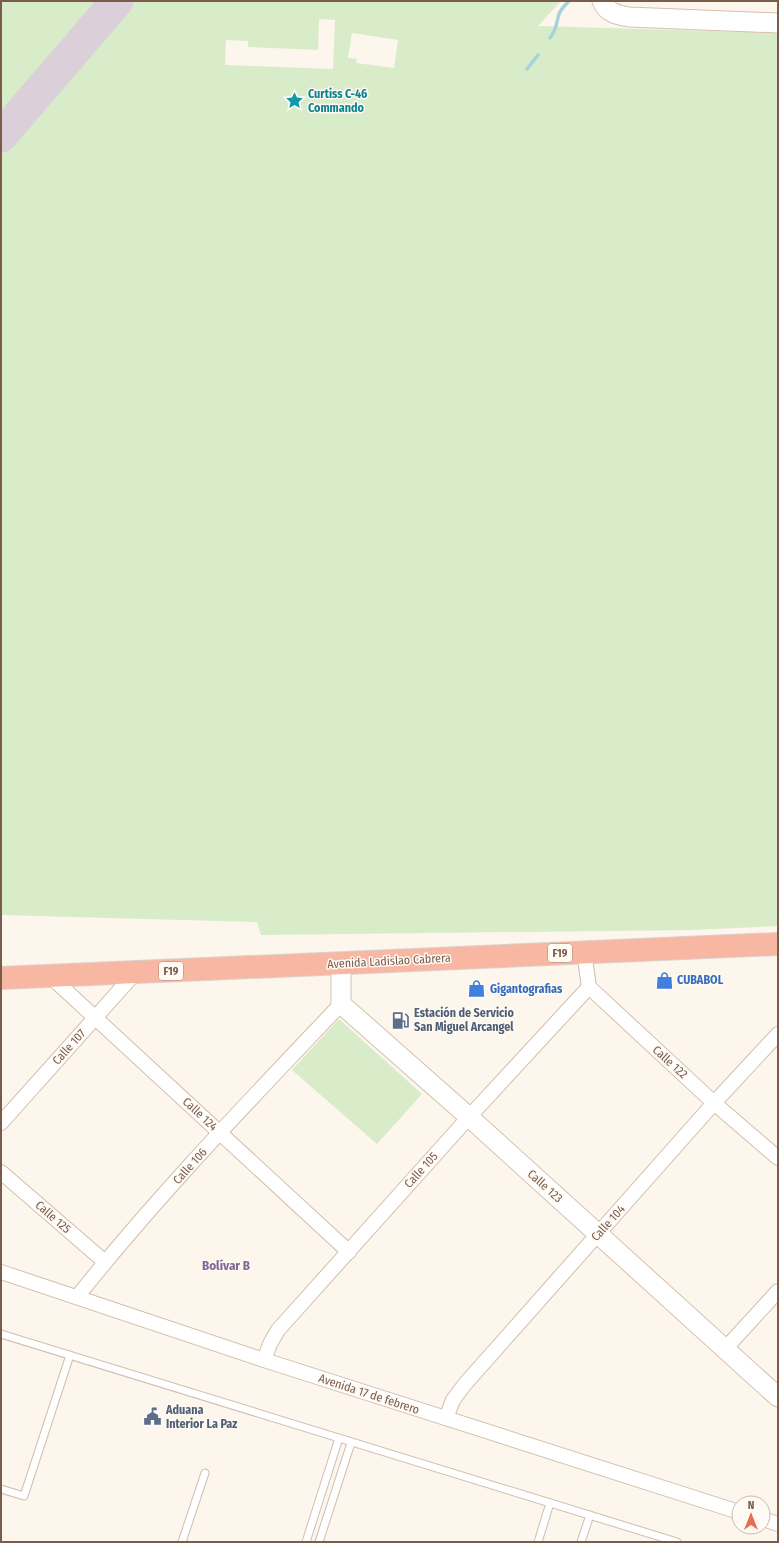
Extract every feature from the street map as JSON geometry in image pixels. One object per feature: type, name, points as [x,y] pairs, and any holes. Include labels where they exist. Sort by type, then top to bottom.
[{"type":"highway","name":"Avenida Ladislao Cabrera","points":[[1,978],[778,944]]},
{"type":"street","points":[[602,1],[607,10],[618,15],[629,17],[778,23]]},
{"type":"street","points":[[584,952],[589,987]]},
{"type":"street","points":[[341,963],[341,1004]]},
{"type":"street","name":"Calle 107","points":[[1,1123],[136,972]]},
{"type":"street","name":"Calle 124","points":[[50,976],[349,1252]]},
{"type":"street","name":"Calle 122","points":[[589,987],[714,1103],[778,1158]]},
{"type":"street","name":"Calle 105","points":[[264,1360],[270,1344],[278,1330],[469,1117],[589,987]]},
{"type":"street","name":"Calle 123","points":[[341,1004],[598,1233],[778,1397]]},
{"type":"street","name":"Calle 106","points":[[77,1297],[105,1262],[220,1132],[341,1004]]},
{"type":"street","name":"Calle 104","points":[[446,1418],[453,1400],[466,1384],[598,1233],[778,1034]]},
{"type":"street","name":"Calle 125","points":[[1,1172],[105,1262]]},
{"type":"street","name":"Avenida 17 de febrero","points":[[1,1272],[264,1360],[731,1509]]},
{"type":"street","points":[[725,1349],[778,1291]]},
{"type":"lane","points":[[1,1334],[339,1438],[351,1443],[678,1542]]},
{"type":"lane","points":[[1,1489],[24,1496],[70,1355]]},
{"type":"lane","points":[[306,1542],[339,1438]]},
{"type":"lane","points":[[319,1542],[351,1443]]},
{"type":"lane","points":[[182,1542],[205,1473]]},
{"type":"lane","points":[[538,1542],[550,1503]]},
{"type":"lane","points":[[581,1542],[590,1515]]},
{"type":"green space","points":[[1,1],[561,1],[538,26],[778,33],[778,926],[691,930],[261,935],[257,922],[1,915]],"holes":[[[319,19],[335,20],[333,69],[225,65],[226,40],[248,41],[248,47],[318,50]],[[352,33],[398,40],[394,68],[356,63],[357,59],[348,58]]]},
{"type":"green space","points":[[339,1019],[422,1094],[377,1144],[292,1070]]},
{"type":"waterway","points":[[550,38],[555,29],[560,12],[569,1]]},
{"type":"waterway","points":[[527,69],[538,55]]},
{"type":"taxiway","points":[[1,136],[117,1]]},
{"type":"place","name":"Curtiss C-46 Commando","points":[[295,101]]},
{"type":"place","name":"CUBABOL","points":[[664,980]]},
{"type":"place","name":"Gigantografias","points":[[477,989]]},
{"type":"place","name":"Estación de Servicio San Miguel Arcangel","points":[[401,1020]]},
{"type":"place","name":"Aduana Interior La Paz","points":[[153,1417]]},
{"type":"district","name":"Bolívar B","points":[[226,1265]]}]
